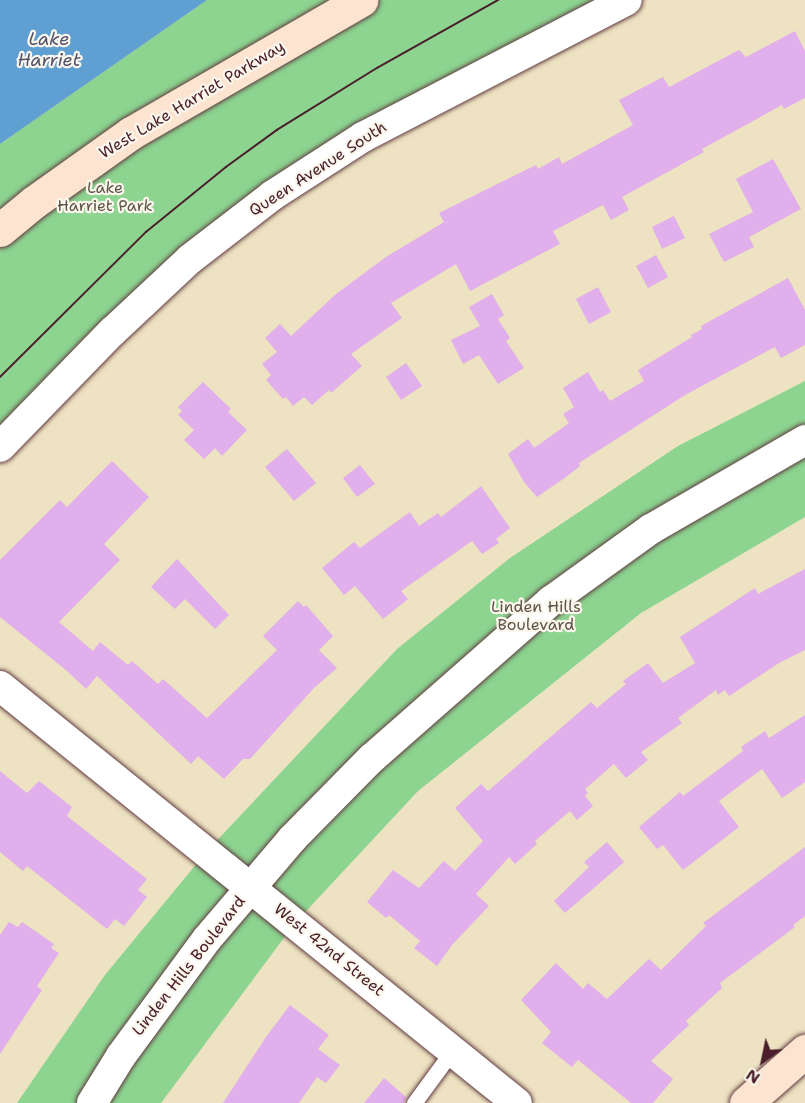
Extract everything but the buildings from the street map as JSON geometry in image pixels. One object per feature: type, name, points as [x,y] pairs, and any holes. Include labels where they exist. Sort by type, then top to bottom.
[{"type":"street","name":"West Lake Harriet Parkway","points":[[0,230],[34,202],[131,133],[361,0]]},
{"type":"street","name":"Queen Avenue South","points":[[0,447],[112,332],[190,259],[273,195],[363,137],[627,0]]},
{"type":"street","name":"Linden Hills Boulevard","points":[[92,1103],[121,1056],[207,939],[292,839],[372,758],[551,601],[651,530],[805,440]]},
{"type":"street","name":"West 42nd Street","points":[[0,686],[517,1103]]},
{"type":"street","points":[[746,1103],[805,1051]]},
{"type":"lane","points":[[414,1103],[453,1050]]},
{"type":"green space","name":"Lake Harriet Park","points":[[207,0],[627,0],[273,195],[0,447],[0,144]]},
{"type":"green space","name":"Linden Hills Boulevard","points":[[805,381],[805,517],[641,613],[418,791],[295,923],[161,1103],[17,1103],[105,975],[207,851],[397,649],[510,558],[678,446]]},
{"type":"water","name":"Lake Harriet","points":[[0,0],[207,0],[0,144]]},
{"type":"tram line","points":[[0,377],[146,232],[226,167],[277,130],[377,68],[498,0]]}]
